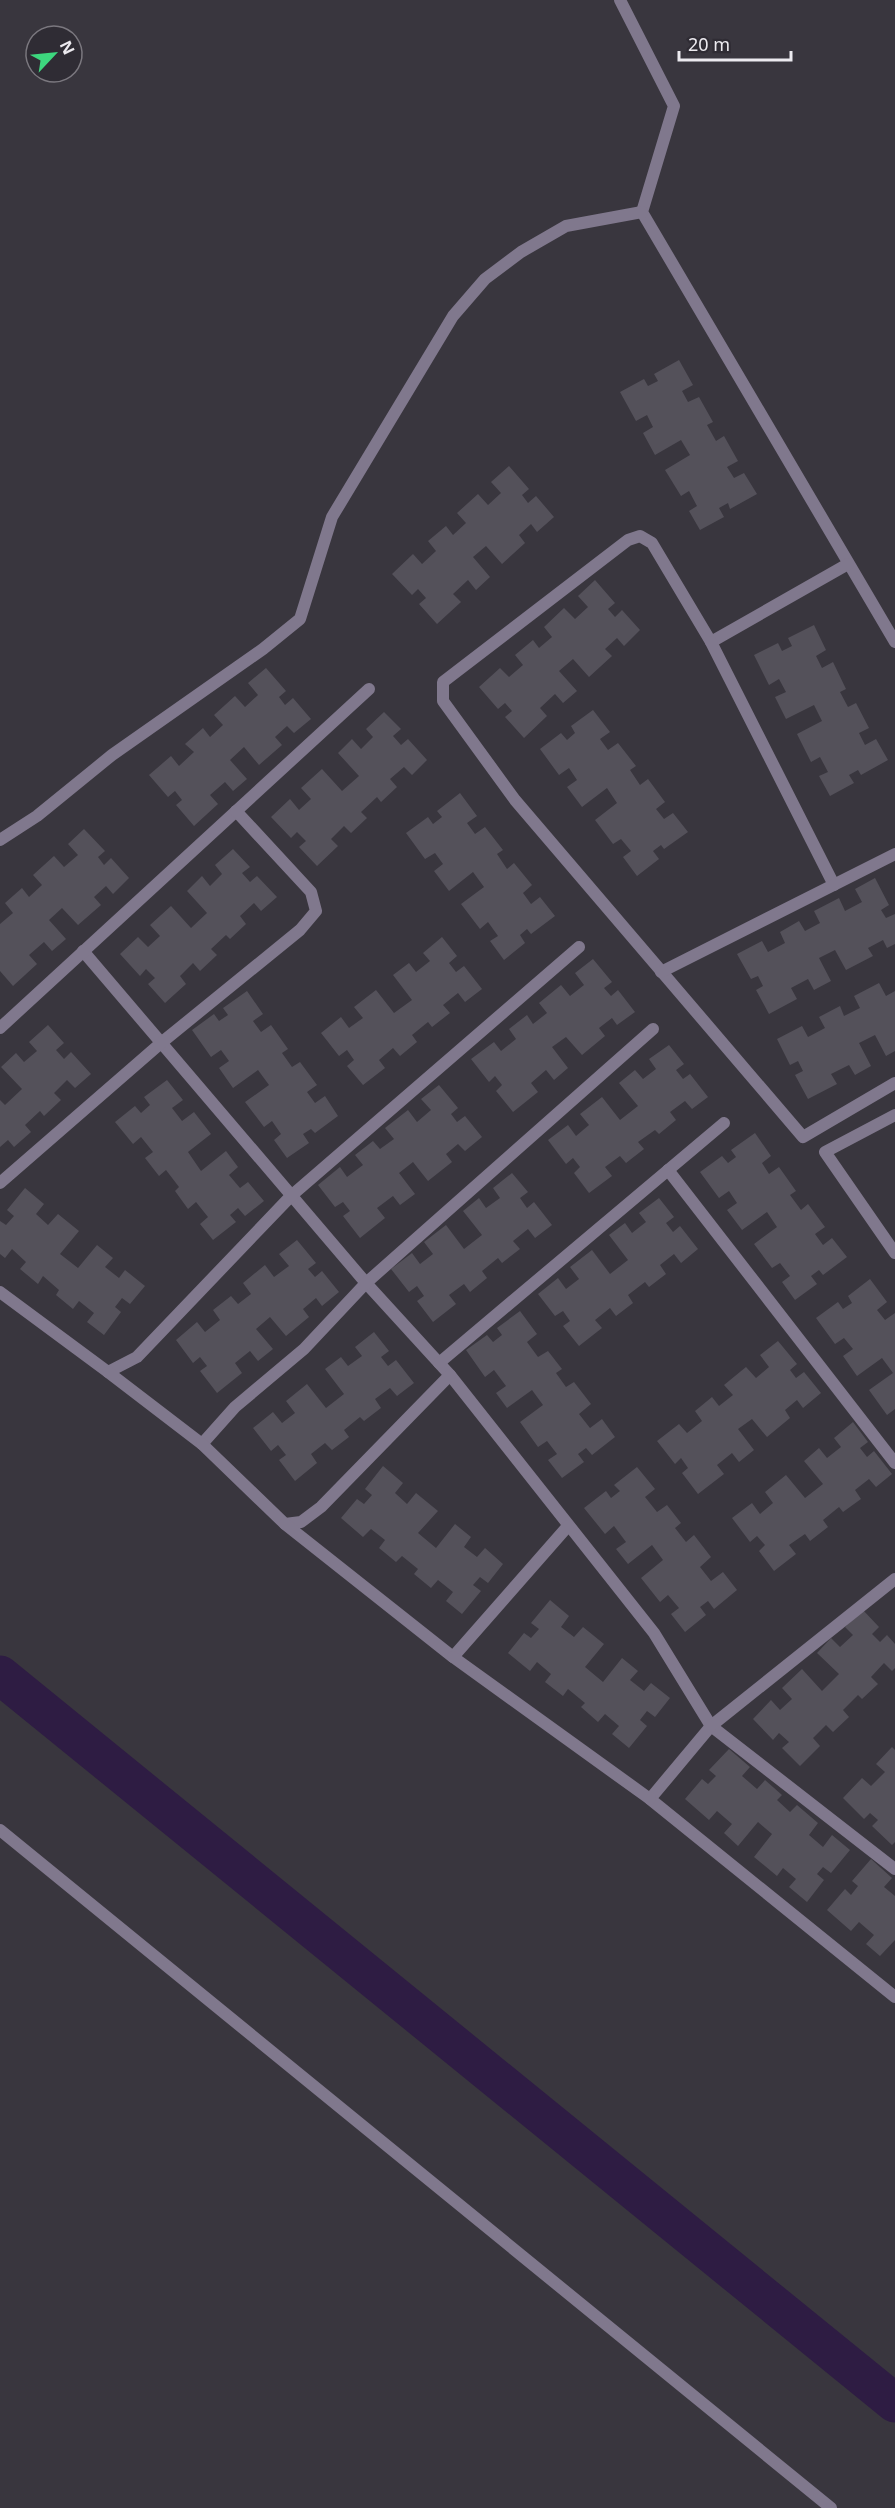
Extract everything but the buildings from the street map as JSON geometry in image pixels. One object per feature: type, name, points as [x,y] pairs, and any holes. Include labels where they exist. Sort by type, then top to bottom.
[{"type":"street","points":[[620,0],[674,106],[642,212],[895,642]]},
{"type":"street","points":[[0,840],[37,816],[112,755],[263,649],[300,619],[332,517],[453,316],[485,279],[521,252],[566,226],[642,212]]},
{"type":"street","points":[[834,885],[711,642],[652,543],[640,536],[628,540],[443,682],[443,701],[515,800],[803,1137],[895,1083]]},
{"type":"street","points":[[711,642],[848,564]]},
{"type":"street","points":[[0,1028],[369,689]]},
{"type":"street","points":[[0,1184],[161,1043],[300,930],[316,911],[311,892],[236,811]]},
{"type":"street","points":[[661,972],[895,854]]},
{"type":"street","points":[[108,1372],[137,1357],[291,1196],[579,947]]},
{"type":"street","points":[[83,951],[366,1283],[450,1376],[654,1633],[711,1726],[895,1869]]},
{"type":"street","points":[[202,1444],[235,1407],[304,1349],[366,1283],[653,1029]]},
{"type":"street","points":[[895,1115],[825,1152],[895,1253]]},
{"type":"street","points":[[439,1363],[724,1124]]},
{"type":"street","points":[[668,1170],[895,1463]]},
{"type":"street","points":[[0,1292],[202,1444],[285,1524],[453,1657],[650,1799],[895,1997]]},
{"type":"street","points":[[285,1524],[301,1522],[321,1507],[450,1376]]},
{"type":"street","points":[[453,1657],[568,1526]]},
{"type":"street","points":[[650,1799],[711,1726],[895,1579]]},
{"type":"street","points":[[0,1830],[831,2508]]},
{"type":"waterway","points":[[0,1675],[895,2403]]}]
